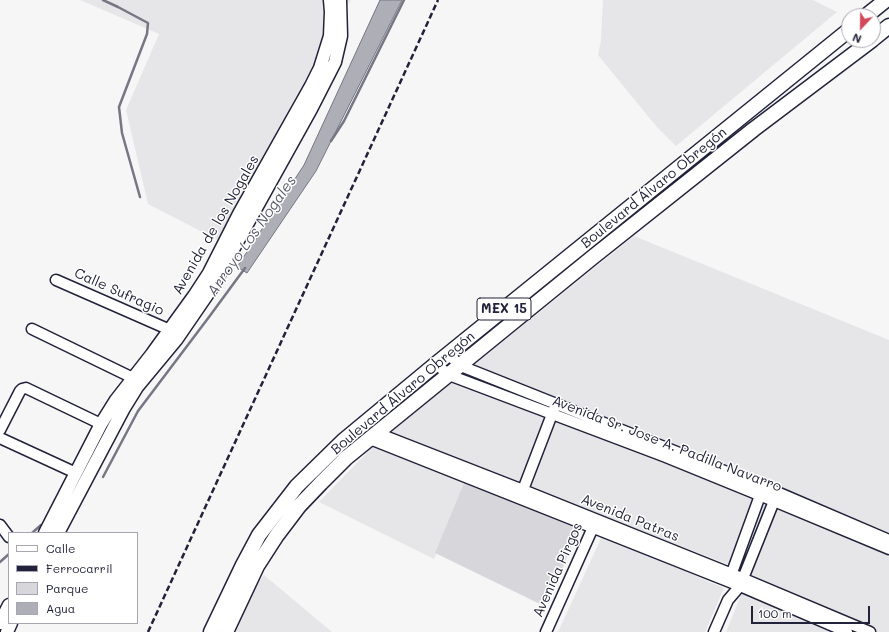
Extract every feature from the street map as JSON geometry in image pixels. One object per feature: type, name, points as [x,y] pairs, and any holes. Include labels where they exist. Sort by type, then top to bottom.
[{"type":"highway","points":[[876,8],[886,0]]},
{"type":"highway","name":"Boulevard Álvaro Obregón","points":[[881,33],[889,26]]},
{"type":"highway","name":"Boulevard Álvaro Obregón","points":[[211,632],[242,565],[260,535],[297,486],[343,441],[448,354],[841,36]]},
{"type":"highway","name":"Boulevard Álvaro Obregón","points":[[226,632],[257,566],[277,535],[299,506],[346,458],[754,129],[861,48]]},
{"type":"highway","points":[[531,287],[546,280],[572,276],[577,261],[597,234]]},
{"type":"main road","name":"Avenida de los Nogales","points":[[46,532],[101,424],[116,400],[170,330],[209,273],[239,214],[320,68],[330,36],[330,0]]},
{"type":"main road","name":"Avenida de los Nogales","points":[[59,532],[124,408],[137,388],[181,334],[211,289],[311,109],[335,62],[341,36],[340,0]]},
{"type":"main road","points":[[0,623],[8,606]]},
{"type":"street","name":"Calle Sufragio","points":[[56,280],[170,330]]},
{"type":"street","points":[[32,329],[133,378]]},
{"type":"street","name":"Avenida Sr. Jose A. Padilla Navarro","points":[[448,354],[461,366],[556,404],[762,491],[889,549]]},
{"type":"street","name":"Avenida Sr. Jose A. Padilla Navarro","points":[[436,364],[450,375],[762,491]]},
{"type":"street","points":[[0,430],[22,389],[29,389],[101,424]]},
{"type":"street","points":[[521,494],[556,404]]},
{"type":"street","name":"Avenida Patras","points":[[374,436],[870,632]]},
{"type":"street","points":[[0,438],[76,473]]},
{"type":"street","points":[[728,600],[731,578],[762,491]]},
{"type":"street","name":"Avenida Sr. Jose A. Padilla Navarro","points":[[776,497],[889,540]]},
{"type":"street","points":[[714,632],[728,600],[741,582],[776,497]]},
{"type":"street","name":"Avenida Pirgos","points":[[546,632],[595,523]]},
{"type":"street","name":"Avenida Patras","points":[[741,582],[847,632]]},
{"type":"shaded area","points":[[80,0],[351,0],[322,43],[312,70],[297,94],[218,240],[148,204],[126,110],[159,34]]},
{"type":"shaded area","points":[[603,0],[813,0],[837,12],[676,146],[656,126],[598,55],[601,40]]},
{"type":"shaded area","points":[[634,236],[889,340],[889,552],[887,556],[889,557],[889,632],[726,632],[750,573],[473,465],[434,559],[319,502],[388,431],[475,364]]},
{"type":"shaded area","points":[[602,536],[724,588],[705,632],[558,632]]},
{"type":"shaded area","points":[[264,575],[332,632],[236,632],[255,587]]},
{"type":"green space","points":[[465,481],[578,529],[553,592],[540,604],[435,553]]},
{"type":"water","name":"Arroyo Los Nogales","points":[[380,0],[402,0],[316,171],[247,273],[237,267],[304,165]]},
{"type":"waterway","points":[[103,0],[148,23],[147,34],[119,107],[122,133],[140,197]]},
{"type":"waterway","name":"Arroyo Los Nogales","points":[[331,141],[344,121],[404,0]]},
{"type":"waterway","name":"Arroyo Los Nogales","points":[[103,477],[138,411],[245,268]]},
{"type":"waterway","name":"Arroyo Los Nogales","points":[[33,532],[41,525]]},
{"type":"waterway","name":"Arroyo Los Nogales","points":[[0,562],[8,555]]},
{"type":"railway","points":[[148,632],[438,0]]}]
